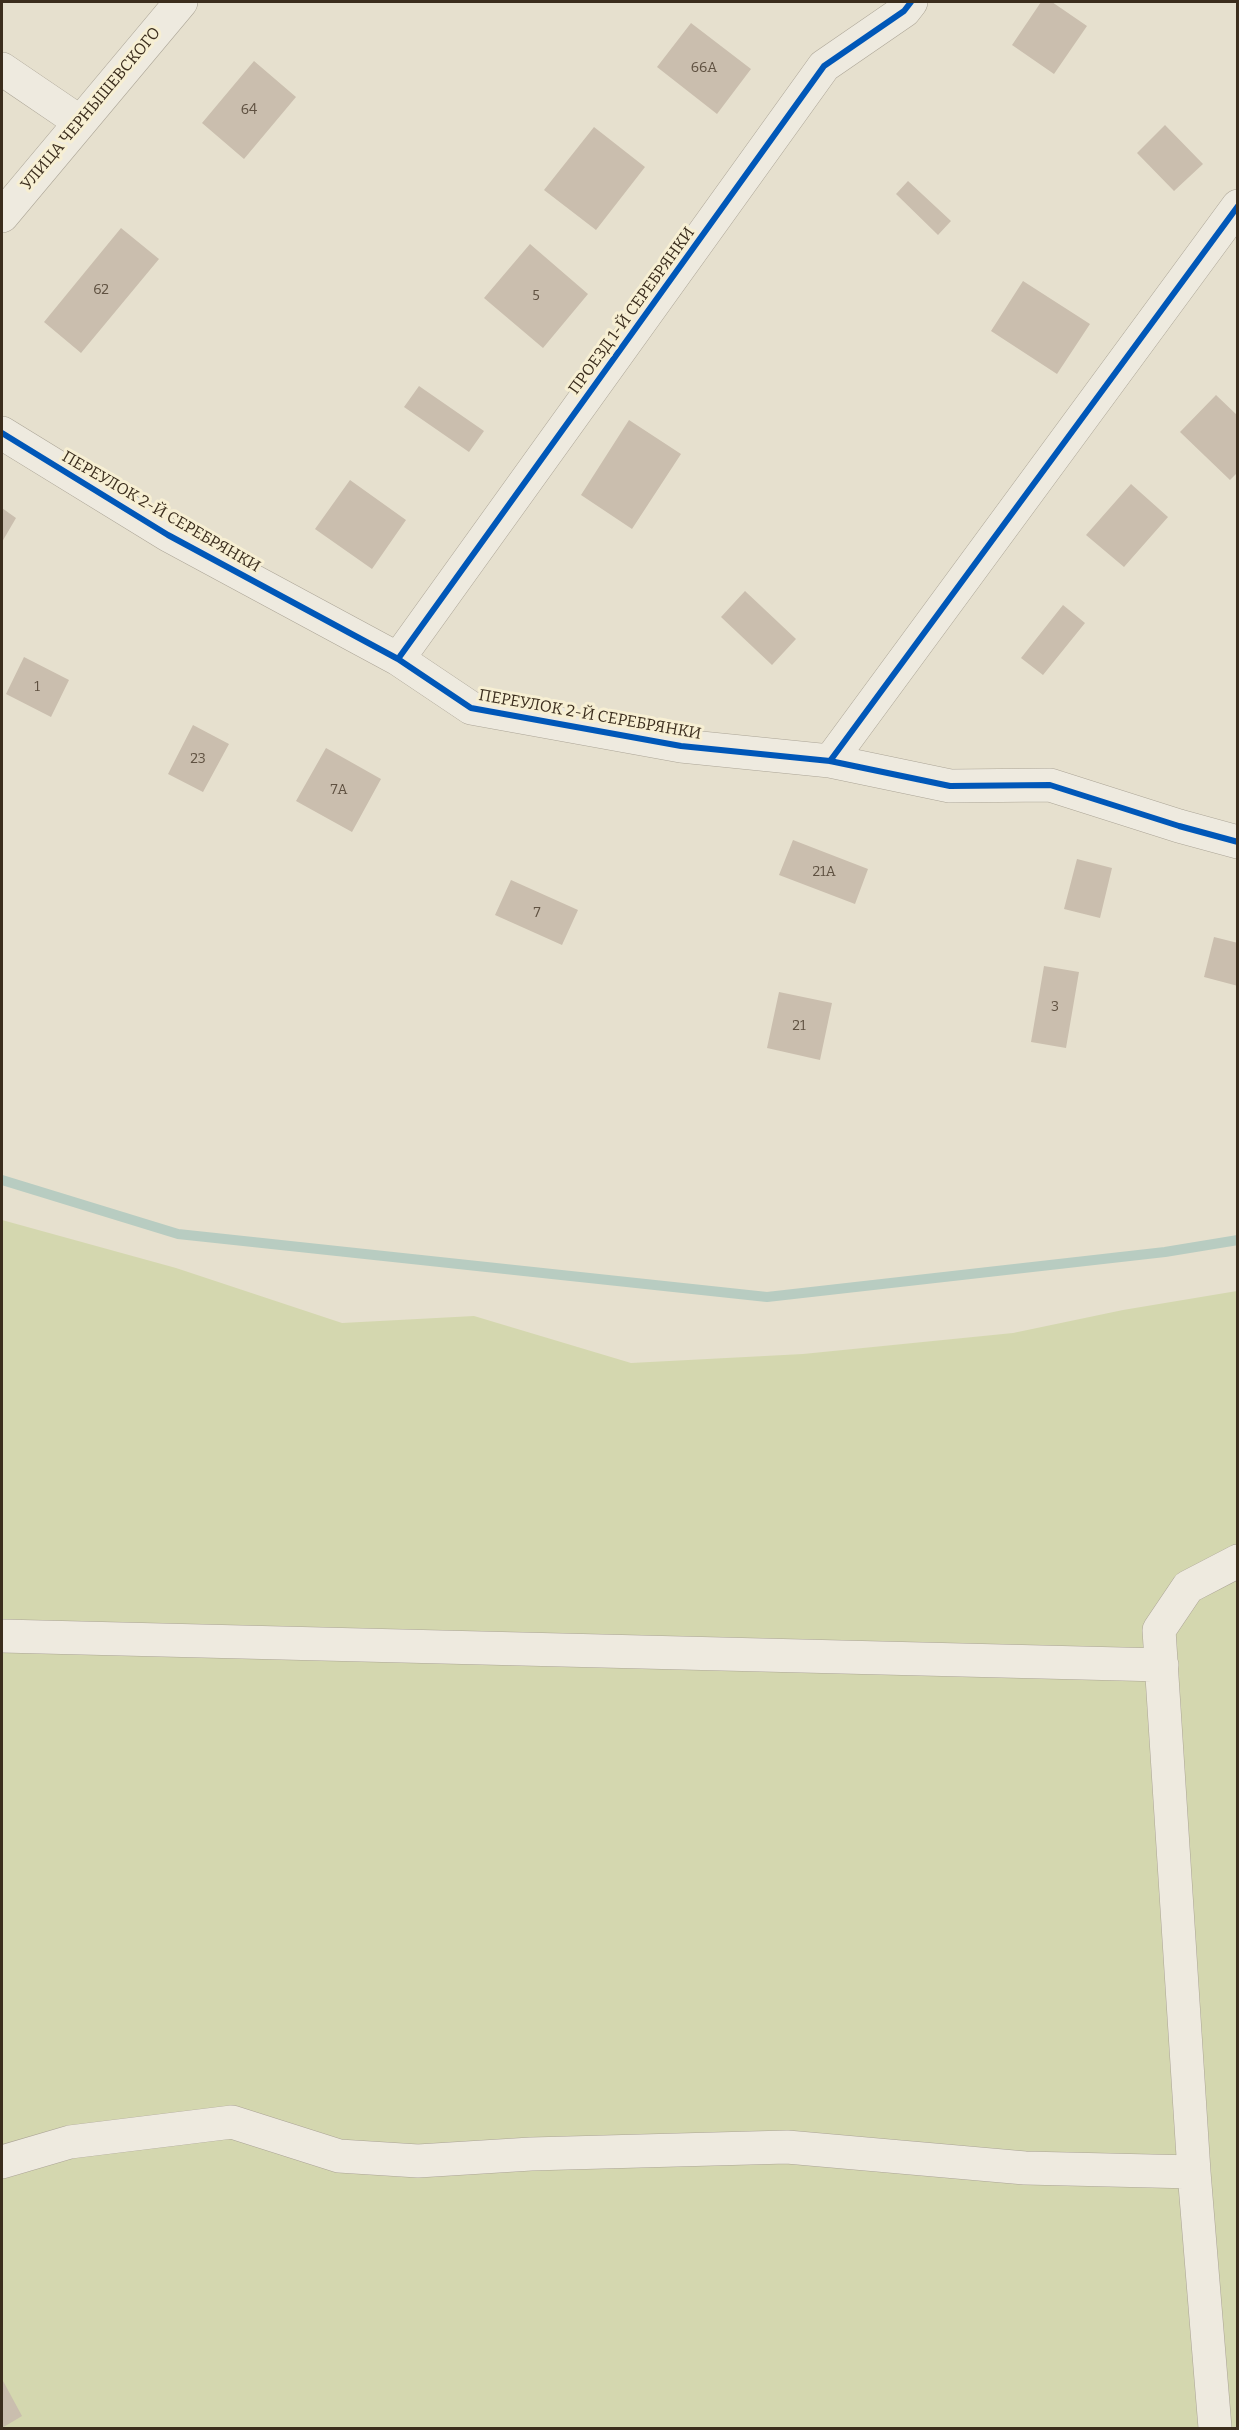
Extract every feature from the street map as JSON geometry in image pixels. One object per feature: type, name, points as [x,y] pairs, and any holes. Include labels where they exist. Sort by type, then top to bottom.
[{"type":"street","name":"УЛИЦА ЧЕРНЫШЕВСКОГО","points":[[2,216],[181,2]]},
{"type":"street","name":"ПРОЕЗД 1-Й СЕРЕБРЯНКИ","points":[[398,659],[824,66],[904,11],[911,2]]},
{"type":"street","points":[[2,69],[80,122]]},
{"type":"street","points":[[830,761],[1238,206]]},
{"type":"street","name":"ПЕРЕУЛОК 2-Й СЕРЕБРЯНКИ","points":[[2,433],[168,535],[398,659],[471,708],[681,746],[830,761],[950,786],[1050,785],[1179,826],[1238,842]]},
{"type":"street","points":[[1215,2428],[1194,2172],[1159,1630],[1188,1587],[1238,1561]]},
{"type":"street","points":[[2,1636],[1162,1665]]},
{"type":"street","points":[[2,2162],[70,2142],[232,2122],[339,2156],[418,2161],[531,2154],[786,2147],[1025,2168],[1194,2172]]},
{"type":"green space","points":[[2,1220],[176,1268],[342,1323],[474,1316],[631,1363],[803,1354],[1013,1333],[1123,1310],[1237,1291],[1237,2428],[2,2428]]},
{"type":"building","points":[[1041,2],[1052,2],[1087,26],[1054,74],[1012,45]]},
{"type":"building","points":[[691,23],[751,69],[717,114],[657,67]]},
{"type":"building","points":[[254,61],[296,97],[244,159],[202,123]]},
{"type":"building","points":[[1165,125],[1203,164],[1174,191],[1137,153]]},
{"type":"building","points":[[594,127],[645,167],[596,230],[544,190]]},
{"type":"building","points":[[908,181],[951,221],[938,235],[896,194]]},
{"type":"building","points":[[121,228],[159,259],[81,353],[44,322]]},
{"type":"building","points":[[530,244],[588,294],[543,348],[484,298]]},
{"type":"building","points":[[1023,281],[1090,324],[1057,374],[991,331]]},
{"type":"building","points":[[419,386],[484,431],[469,452],[404,407]]},
{"type":"building","points":[[1216,395],[1238,416],[1238,472],[1230,480],[1180,432]]},
{"type":"building","points":[[629,420],[681,454],[632,529],[581,495]]},
{"type":"building","points":[[350,480],[406,520],[372,569],[315,529]]},
{"type":"building","points":[[1131,484],[1168,517],[1124,567],[1086,535]]},
{"type":"building","points":[[2,508],[16,518],[2,542]]},
{"type":"building","points":[[745,591],[796,639],[772,665],[721,617]]},
{"type":"building","points":[[1063,605],[1085,623],[1043,675],[1021,658]]},
{"type":"building","points":[[24,657],[69,680],[51,717],[6,694]]},
{"type":"building","points":[[193,725],[229,744],[203,792],[168,774]]},
{"type":"building","points":[[326,748],[381,779],[352,832],[296,801]]},
{"type":"building","points":[[793,840],[868,869],[855,904],[779,875]]},
{"type":"building","points":[[1077,859],[1112,868],[1100,918],[1064,909]]},
{"type":"building","points":[[511,880],[578,910],[562,945],[495,915]]},
{"type":"building","points":[[1214,937],[1238,943],[1238,986],[1204,977]]},
{"type":"building","points":[[1044,966],[1079,972],[1066,1048],[1031,1042]]},
{"type":"building","points":[[779,992],[832,1003],[820,1060],[767,1048]]},
{"type":"building","points":[[2,2379],[22,2416],[2,2428]]},
{"type":"waterway","points":[[2,1180],[178,1234],[767,1297],[1165,1252],[1238,1240]]},
{"type":"cycle path","points":[[398,659],[824,66],[904,11],[911,2]]},
{"type":"cycle path","points":[[830,761],[1238,206]]},
{"type":"cycle path","points":[[2,433],[168,535],[398,659],[471,708],[681,746],[830,761],[950,786],[1050,785],[1179,826],[1238,842]]}]
